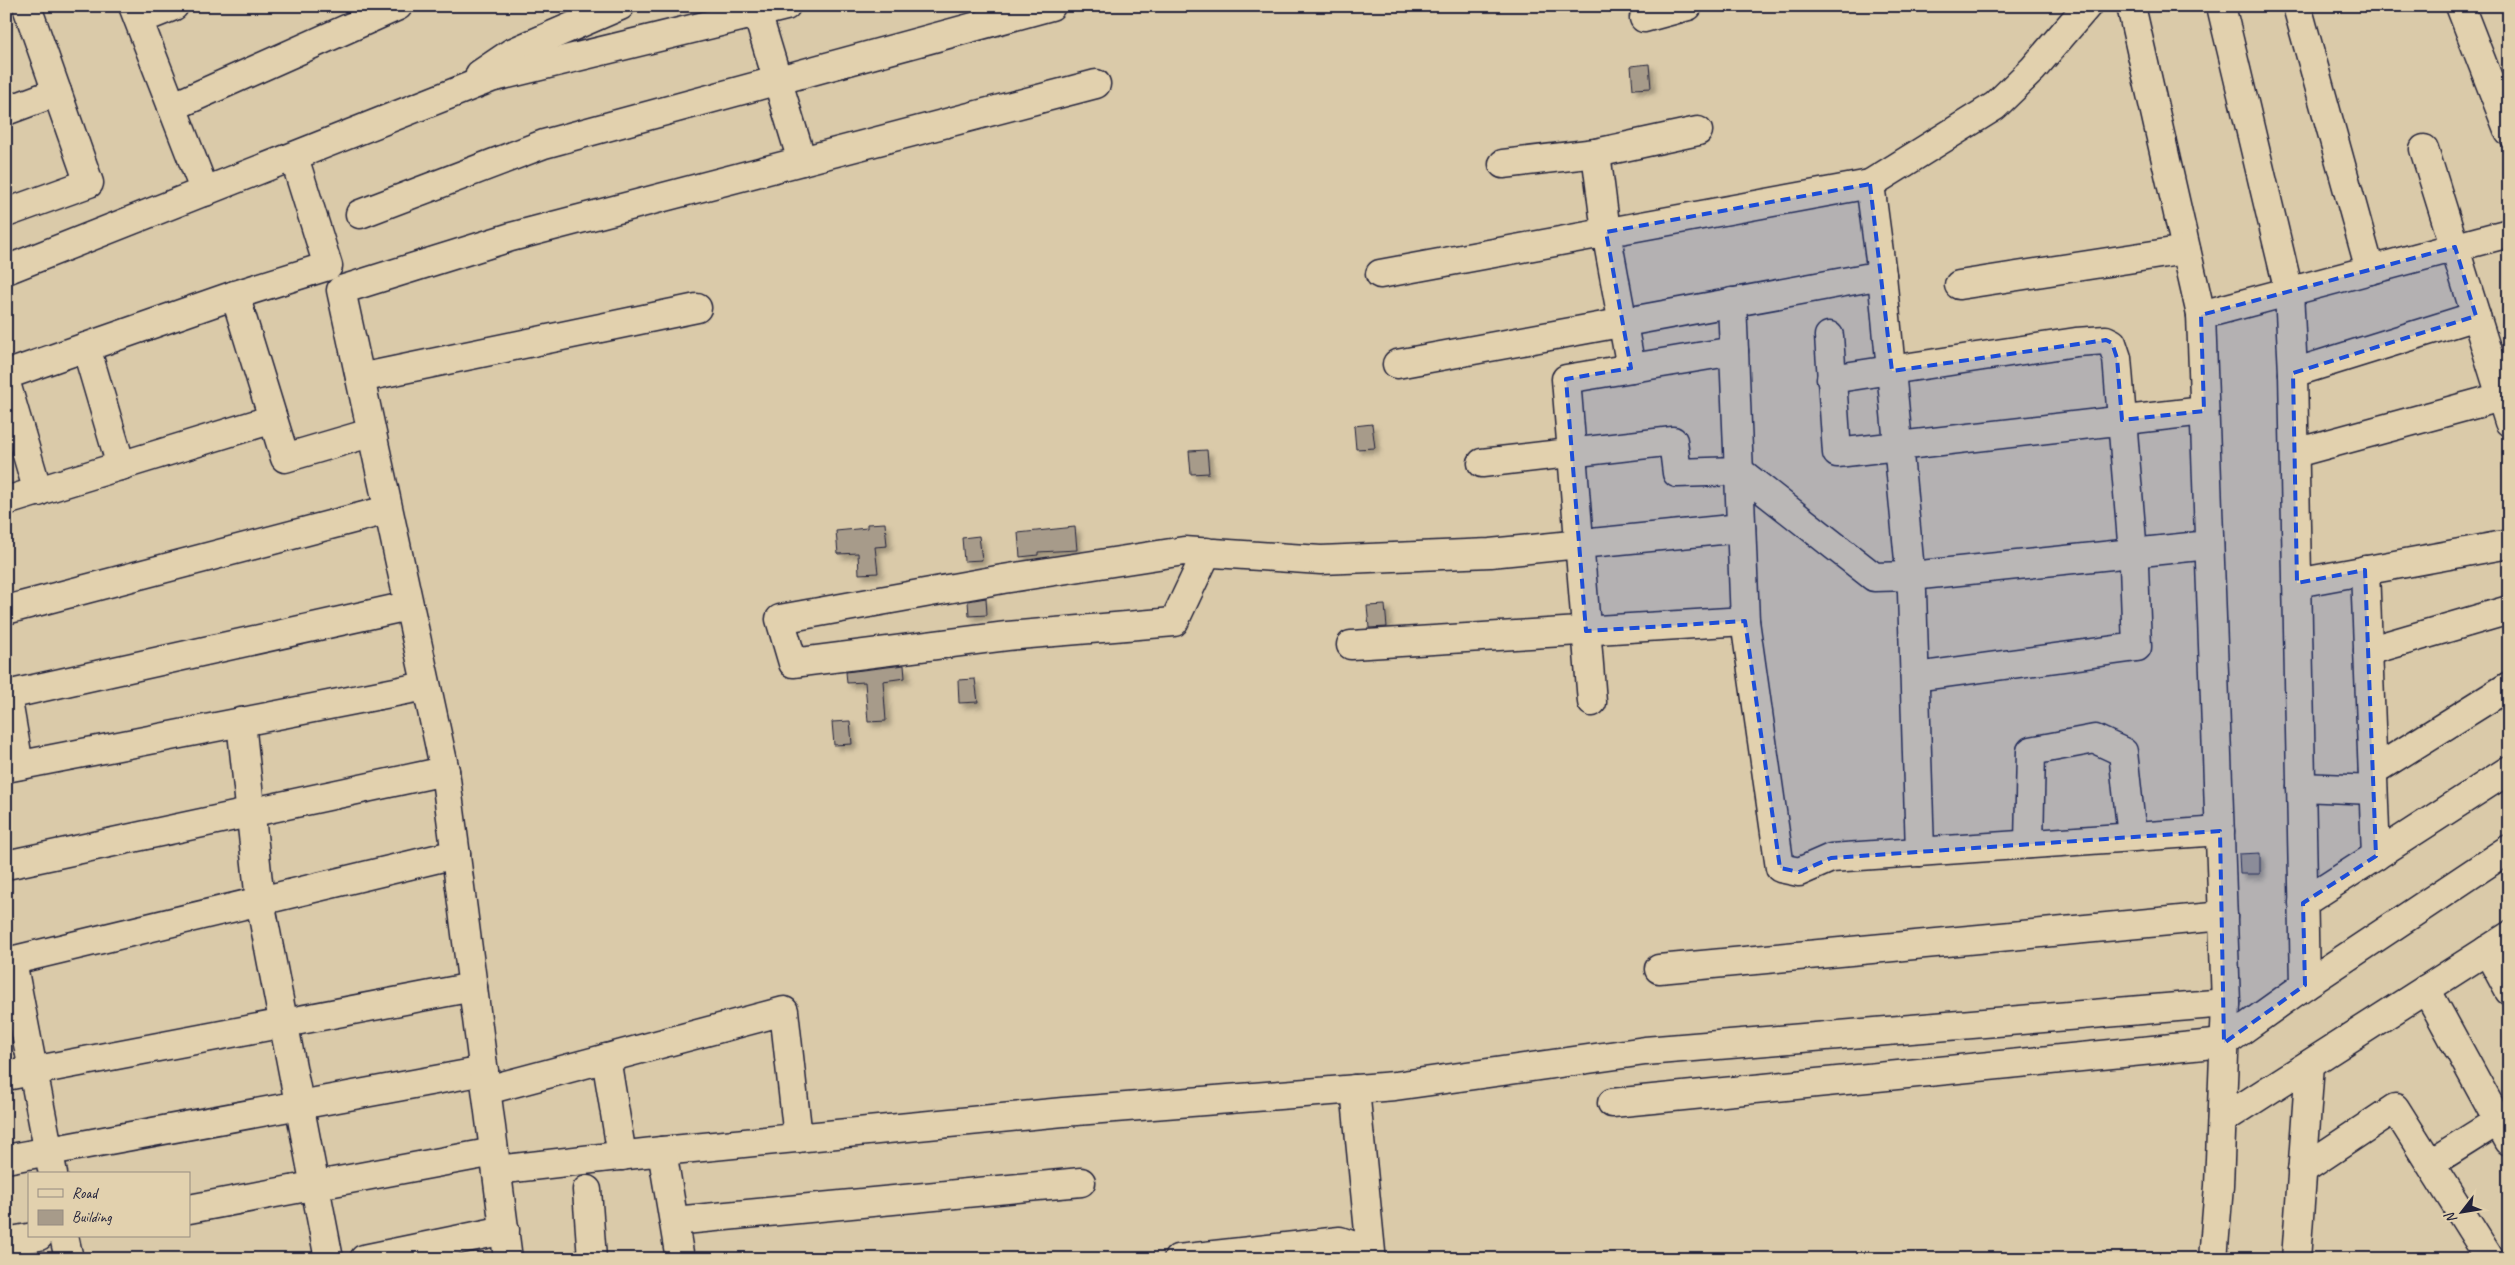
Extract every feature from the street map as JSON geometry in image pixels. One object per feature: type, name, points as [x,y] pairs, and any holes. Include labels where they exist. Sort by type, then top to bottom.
[{"type":"street","points":[[174,6],[136,13],[205,192]]},
{"type":"street","points":[[172,107],[398,6]]},
{"type":"street","points":[[449,95],[510,53],[620,6]]},
{"type":"street","points":[[6,270],[491,78],[757,10],[786,6]]},
{"type":"street","points":[[360,214],[544,144],[779,82],[1051,6]]},
{"type":"street","points":[[1644,18],[1688,6]]},
{"type":"street","points":[[1380,274],[1870,184],[1995,106],[2033,69],[2087,6]]},
{"type":"street","points":[[2131,6],[2201,315],[2226,1003],[2222,1120],[2213,1259]]},
{"type":"street","points":[[2221,6],[2289,292],[2295,453],[2305,985]]},
{"type":"street","points":[[2297,6],[2370,270]]},
{"type":"street","points":[[6,14],[28,7],[89,183],[6,213]]},
{"type":"street","points":[[2463,7],[2509,132]]},
{"type":"street","points":[[757,10],[802,161]]},
{"type":"street","points":[[508,1259],[445,771],[370,433],[341,290],[511,237],[1096,84]]},
{"type":"street","points":[[6,111],[57,92]]},
{"type":"street","points":[[1503,164],[1596,153],[1698,131]]},
{"type":"street","points":[[2295,453],[2505,409],[2424,149]]},
{"type":"street","points":[[1596,153],[1606,232],[1631,368]]},
{"type":"street","points":[[6,375],[235,295],[328,266],[294,157]]},
{"type":"street","points":[[1870,184],[1882,275],[1911,576],[1920,852]]},
{"type":"street","points":[[2201,315],[2509,232]]},
{"type":"street","points":[[1960,285],[2186,250]]},
{"type":"street","points":[[1397,364],[1882,275]]},
{"type":"street","points":[[235,295],[285,458],[370,433]]},
{"type":"street","points":[[1732,302],[1745,621],[1780,868],[1799,872],[1831,858],[2220,831]]},
{"type":"street","points":[[360,378],[696,308]]},
{"type":"street","points":[[2293,373],[2476,316]]},
{"type":"street","points":[[1829,336],[1837,453],[1899,444],[2204,411]]},
{"type":"street","points":[[1832,379],[2066,344],[2106,340],[2112,343],[2117,358],[2132,552],[2137,647],[1915,677]]},
{"type":"street","points":[[86,347],[122,466]]},
{"type":"street","points":[[1592,702],[1566,379],[1734,351]]},
{"type":"street","points":[[6,382],[38,492]]},
{"type":"street","points":[[6,502],[273,419]]},
{"type":"street","points":[[1482,463],[1673,442],[1677,473],[1739,471],[1874,577],[1911,576],[2209,544]]},
{"type":"street","points":[[6,610],[387,510]]},
{"type":"street","points":[[1208,552],[1174,622],[1007,636],[793,663],[780,619],[1002,579],[1184,550],[1321,560],[1490,553],[1741,528]]},
{"type":"street","points":[[2297,582],[2509,544]]},
{"type":"street","points":[[2365,570],[2376,856]]},
{"type":"street","points":[[408,606],[7,695],[13,767],[426,686]]},
{"type":"street","points":[[2368,651],[2509,610]]},
{"type":"street","points":[[1350,645],[1745,621]]},
{"type":"street","points":[[2301,787],[2373,780],[2509,686]]},
{"type":"street","points":[[241,722],[260,901],[329,1259]]},
{"type":"street","points":[[2029,844],[2031,751],[2095,739],[2123,752],[2132,837]]},
{"type":"street","points":[[2303,903],[2509,770]]},
{"type":"street","points":[[6,865],[445,771]]},
{"type":"street","points":[[1612,1103],[2224,1043],[2305,985],[2509,849]]},
{"type":"street","points":[[50,1163],[33,1070],[9,962],[456,854]]},
{"type":"street","points":[[1659,969],[2223,916]]},
{"type":"street","points":[[2222,1120],[2498,943],[2509,991]]},
{"type":"street","points":[[6,1076],[473,987]]},
{"type":"street","points":[[2426,989],[2505,1125],[2431,1163]]},
{"type":"street","points":[[190,1209],[315,1185],[496,1161],[622,1156],[1063,1112],[1405,1085],[1644,1051],[2226,1003]]},
{"type":"street","points":[[6,1159],[50,1163],[299,1105],[485,1080],[606,1058],[784,1011],[798,1138]]},
{"type":"street","points":[[606,1058],[622,1156]]},
{"type":"street","points":[[2296,1259],[2310,1064]]},
{"type":"street","points":[[1178,1259],[1340,1241],[1371,1252],[1355,1089]]},
{"type":"street","points":[[2302,1170],[2395,1108],[2431,1163],[2479,1255]]},
{"type":"street","points":[[662,1151],[680,1259]]},
{"type":"street","points":[[674,1221],[1081,1182]]},
{"type":"street","points":[[587,1190],[592,1259]]},
{"type":"street","points":[[364,1259],[505,1230]]},
{"type":"street","points":[[6,1242],[28,1238]]},
{"type":"street","points":[[64,1238],[69,1259]]},
{"type":"highlighted area","points":[[1870,184],[1892,371],[2106,340],[2112,343],[2117,358],[2122,420],[2204,411],[2201,315],[2455,247],[2476,316],[2293,373],[2297,583],[2365,570],[2376,856],[2303,903],[2305,985],[2224,1043],[2220,831],[1831,858],[1799,872],[1780,868],[1745,621],[1586,631],[1566,379],[1631,368],[1606,232]]},
{"type":"building","points":[[1649,64],[1651,88],[1633,89],[1631,66]]},
{"type":"building","points":[[1372,424],[1375,448],[1356,449],[1354,426]]},
{"type":"building","points":[[1207,450],[1209,473],[1191,474],[1189,451]]},
{"type":"building","points":[[885,523],[887,546],[875,547],[878,573],[859,574],[858,553],[838,554],[836,531],[867,528],[867,524]]},
{"type":"building","points":[[1075,527],[1077,550],[1038,552],[1038,555],[1020,557],[1018,533]]},
{"type":"building","points":[[979,536],[982,560],[964,561],[962,538]]},
{"type":"building","points":[[986,598],[987,615],[969,616],[968,601]]},
{"type":"building","points":[[1385,605],[1387,627],[1369,628],[1367,606]]},
{"type":"building","points":[[904,665],[905,678],[883,681],[886,721],[868,722],[865,682],[847,683],[846,672]]},
{"type":"building","points":[[975,679],[978,702],[959,703],[958,680]]},
{"type":"building","points":[[850,721],[852,744],[834,745],[832,722]]},
{"type":"building","points":[[2260,853],[2260,874],[2240,874],[2239,854]]}]
